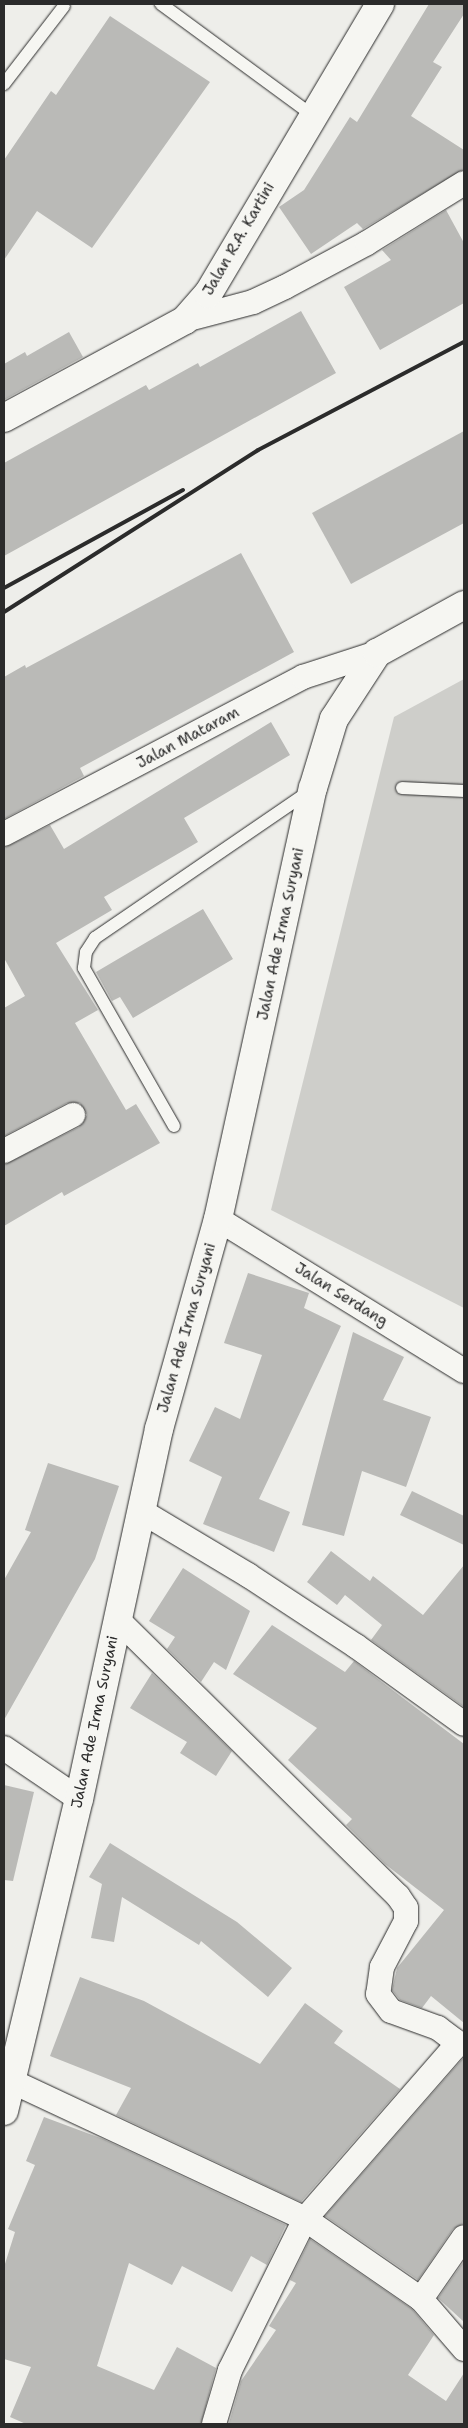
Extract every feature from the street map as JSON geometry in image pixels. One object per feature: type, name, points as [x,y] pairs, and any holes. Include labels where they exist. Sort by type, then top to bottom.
[{"type":"main road","name":"Jalan R.A. Kartini","points":[[4,418],[185,320],[208,294],[380,4]]},
{"type":"main road","name":"Jalan Ade Irma Suryani","points":[[4,2112],[78,1799],[159,1429],[218,1219],[313,788],[334,719],[377,653],[464,605]]},
{"type":"street","points":[[185,320],[253,302],[285,288],[367,243],[464,183]]},
{"type":"street","name":"Jalan Mataram","points":[[4,834],[303,678],[377,653]]},
{"type":"street","points":[[4,1151],[73,1115]]},
{"type":"street","name":"Jalan Serdang","points":[[218,1219],[464,1371]]},
{"type":"street","points":[[141,1512],[248,1575],[348,1641],[464,1724]]},
{"type":"street","points":[[118,1620],[398,1896],[406,1908],[406,1920],[382,1967],[378,1994],[391,2011],[438,2028],[455,2041],[454,2048],[306,2219],[230,2370],[214,2424]]},
{"type":"street","points":[[4,1748],[78,1799]]},
{"type":"street","points":[[11,2081],[306,2219],[421,2299],[464,2349]]},
{"type":"street","points":[[421,2299],[464,2237]]},
{"type":"lane","points":[[160,4],[312,116]]},
{"type":"lane","points":[[4,84],[64,6]]},
{"type":"lane","points":[[174,1126],[84,968],[86,952],[95,938],[313,788]]},
{"type":"lane","points":[[402,788],[464,791]]},
{"type":"shaded area","points":[[464,679],[464,1308],[271,1210],[394,717]]},
{"type":"building","points":[[429,4],[464,4],[464,14],[433,62],[442,67],[411,116],[464,150],[464,169],[363,229],[357,223],[311,254],[279,207],[304,190],[350,117],[357,122]]},
{"type":"building","points":[[110,16],[210,82],[92,248],[37,211],[4,260],[4,160],[51,91],[56,95]]},
{"type":"building","points":[[446,210],[464,243],[464,303],[380,350],[344,287],[391,260],[382,250]]},
{"type":"building","points":[[301,311],[336,373],[4,556],[4,463],[146,385],[149,390],[198,363],[200,367]]},
{"type":"building","points":[[69,332],[83,357],[4,400],[4,364],[25,352],[27,356]]},
{"type":"building","points":[[464,431],[464,523],[351,584],[312,513]]},
{"type":"building","points":[[241,553],[294,652],[80,768],[84,776],[4,819],[4,677],[25,665],[26,668]]},
{"type":"building","points":[[271,722],[290,755],[184,818],[198,842],[104,897],[112,910],[56,943],[98,1010],[75,1023],[126,1110],[136,1104],[160,1143],[64,1196],[62,1192],[4,1226],[4,1165],[79,1127],[87,1115],[80,1103],[67,1103],[4,1136],[4,1008],[25,996],[4,958],[4,848],[50,825],[64,849]]},
{"type":"building","points":[[203,909],[233,959],[133,1018],[120,997],[112,1001],[96,972]]},
{"type":"building","points":[[248,1273],[309,1293],[304,1308],[341,1326],[259,1499],[290,1512],[274,1552],[203,1524],[222,1477],[189,1461],[215,1407],[240,1419],[262,1355],[224,1343]]},
{"type":"building","points":[[353,1332],[404,1357],[383,1400],[431,1417],[406,1487],[362,1471],[344,1536],[302,1525]]},
{"type":"building","points":[[48,1463],[119,1486],[95,1559],[4,1720],[4,1580],[31,1532],[25,1530]]},
{"type":"building","points":[[412,1491],[464,1516],[464,1545],[400,1515]]},
{"type":"building","points":[[331,1551],[370,1581],[373,1576],[423,1615],[464,1565],[464,1707],[371,1640],[382,1625],[345,1595],[337,1605],[307,1582]]},
{"type":"building","points":[[183,1568],[250,1611],[226,1670],[214,1662],[201,1682],[167,1649],[175,1637],[149,1621]]},
{"type":"building","points":[[272,1625],[345,1672],[354,1661],[464,1744],[464,2023],[431,1996],[422,2008],[400,2000],[392,1990],[397,1968],[444,1910],[385,1864],[346,1825],[352,1819],[288,1760],[317,1728],[233,1674]]},
{"type":"building","points":[[152,1673],[232,1751],[216,1776],[180,1753],[187,1742],[130,1708]]},
{"type":"building","points":[[4,1785],[34,1792],[13,1881],[4,1880]]},
{"type":"building","points":[[110,1843],[237,1922],[292,1968],[268,1997],[201,1941],[199,1945],[122,1897],[114,1942],[91,1938],[102,1884],[89,1877]]},
{"type":"building","points":[[80,1977],[144,2001],[260,2064],[305,2003],[343,2031],[334,2043],[400,2089],[301,2202],[116,2115],[131,2088],[50,2056]]},
{"type":"building","points":[[464,2057],[464,2223],[453,2229],[418,2280],[325,2216]]},
{"type":"building","points":[[44,2117],[103,2139],[286,2225],[267,2265],[251,2256],[232,2292],[182,2266],[172,2285],[129,2263],[97,2366],[154,2390],[177,2347],[216,2368],[201,2424],[26,2424],[10,2417],[31,2367],[4,2359],[4,2267],[15,2232],[8,2229],[35,2165],[26,2161]]},
{"type":"building","points":[[310,2239],[412,2309],[434,2335],[408,2375],[446,2401],[464,2373],[464,2424],[229,2423],[241,2381],[276,2330],[269,2326],[296,2283],[290,2280]]},
{"type":"building","points":[[464,2261],[464,2322],[438,2298]]},
{"type":"railway","points":[[4,612],[258,450],[464,342]]},
{"type":"railway","points":[[4,588],[183,490]]}]
